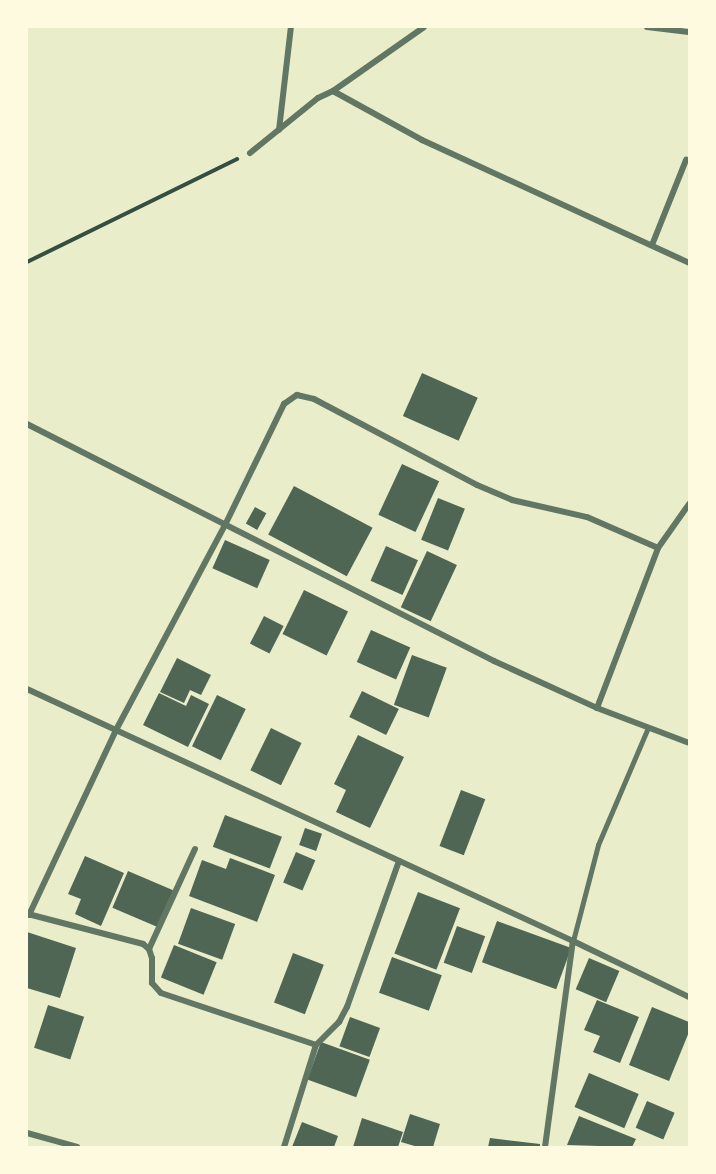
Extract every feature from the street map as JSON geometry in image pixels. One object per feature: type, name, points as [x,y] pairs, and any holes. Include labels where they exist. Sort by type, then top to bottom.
[{"type":"street","points":[[279,131],[291,27]]},
{"type":"street","points":[[250,153],[318,98],[333,91],[424,27]]},
{"type":"street","points":[[647,27],[689,33]]},
{"type":"street","points":[[333,91],[422,140],[689,263]]},
{"type":"street","points":[[652,245],[686,160]]},
{"type":"street","points":[[149,949],[134,941],[28,914],[116,730],[225,525],[284,404],[297,395],[314,399],[486,489],[512,500],[587,517],[658,548]]},
{"type":"street","points":[[27,424],[494,661],[597,708],[689,743]]},
{"type":"street","points":[[597,708],[658,548],[689,504]]},
{"type":"street","points":[[27,689],[573,940],[689,997]]},
{"type":"street","points":[[195,849],[149,949],[153,969],[152,983],[160,993],[316,1045]]},
{"type":"street","points":[[284,1147],[316,1045],[339,1022],[347,1007],[399,861]]},
{"type":"street","points":[[545,1147],[573,940]]},
{"type":"street","points":[[27,1133],[77,1147]]},
{"type":"lane","points":[[573,940],[598,845],[648,728]]},
{"type":"path","points":[[27,262],[250,153]]},
{"type":"building","points":[[422,373],[478,398],[459,441],[403,416]]},
{"type":"building","points":[[402,464],[439,481],[415,532],[378,515]]},
{"type":"building","points":[[294,486],[373,528],[347,576],[268,535]]},
{"type":"building","points":[[438,498],[465,509],[448,551],[421,540]]},
{"type":"building","points":[[255,507],[266,513],[257,530],[246,524]]},
{"type":"building","points":[[225,540],[270,560],[257,588],[212,568]]},
{"type":"building","points":[[386,546],[418,560],[403,595],[371,581]]},
{"type":"building","points":[[427,551],[457,565],[431,621],[401,607]]},
{"type":"building","points":[[304,590],[348,611],[327,656],[283,634]]},
{"type":"building","points":[[264,616],[284,626],[270,654],[250,644]]},
{"type":"building","points":[[371,630],[410,647],[396,679],[357,662]]},
{"type":"building","points":[[412,655],[447,668],[429,717],[394,705]]},
{"type":"building","points":[[177,658],[211,675],[201,695],[190,690],[184,703],[160,692]]},
{"type":"building","points":[[362,691],[399,709],[386,735],[349,717]]},
{"type":"building","points":[[159,693],[186,706],[191,695],[209,704],[188,747],[143,725]]},
{"type":"building","points":[[217,695],[246,709],[221,760],[192,746]]},
{"type":"building","points":[[271,728],[302,743],[281,785],[250,770]]},
{"type":"building","points":[[358,735],[404,757],[370,828],[336,812],[346,790],[334,784]]},
{"type":"building","points":[[461,790],[485,799],[464,855],[439,846]]},
{"type":"building","points":[[225,815],[282,837],[270,869],[213,847]]},
{"type":"building","points":[[305,828],[322,834],[316,851],[299,845]]},
{"type":"building","points":[[296,852],[315,860],[302,891],[283,882]]},
{"type":"building","points":[[85,856],[124,873],[101,926],[75,914],[81,899],[68,894]]},
{"type":"building","points":[[230,858],[275,875],[257,922],[189,896],[202,860],[226,869]]},
{"type":"building","points":[[128,871],[173,890],[157,927],[112,908]]},
{"type":"building","points":[[418,892],[460,908],[436,970],[394,954]]},
{"type":"building","points":[[191,908],[235,924],[222,960],[178,944]]},
{"type":"building","points":[[497,921],[571,948],[556,989],[482,962]]},
{"type":"building","points":[[457,926],[485,936],[472,973],[444,963]]},
{"type":"building","points":[[27,932],[76,948],[60,998],[27,988]]},
{"type":"building","points":[[174,945],[217,962],[204,995],[161,977]]},
{"type":"building","points":[[293,953],[324,965],[305,1014],[274,1002]]},
{"type":"building","points":[[392,957],[442,975],[429,1011],[379,993]]},
{"type":"building","points":[[589,958],[619,971],[606,1002],[576,989]]},
{"type":"building","points":[[597,1000],[639,1017],[620,1063],[593,1052],[600,1036],[584,1030]]},
{"type":"building","points":[[48,1005],[84,1017],[70,1060],[34,1048]]},
{"type":"building","points":[[652,1007],[689,1022],[689,1032],[669,1081],[629,1065]]},
{"type":"building","points":[[350,1017],[380,1028],[369,1057],[339,1046]]},
{"type":"building","points":[[321,1042],[370,1060],[356,1097],[307,1080]]},
{"type":"building","points":[[589,1073],[639,1094],[624,1128],[575,1107]]},
{"type":"building","points":[[647,1101],[675,1113],[663,1139],[636,1128]]},
{"type":"building","points":[[410,1114],[440,1124],[433,1147],[418,1147],[401,1142]]},
{"type":"building","points":[[579,1116],[636,1139],[632,1147],[567,1145]]},
{"type":"building","points":[[362,1118],[403,1132],[398,1147],[353,1147]]},
{"type":"building","points":[[302,1122],[338,1136],[334,1147],[292,1147]]},
{"type":"building","points":[[490,1138],[540,1144],[540,1147],[488,1147]]}]
